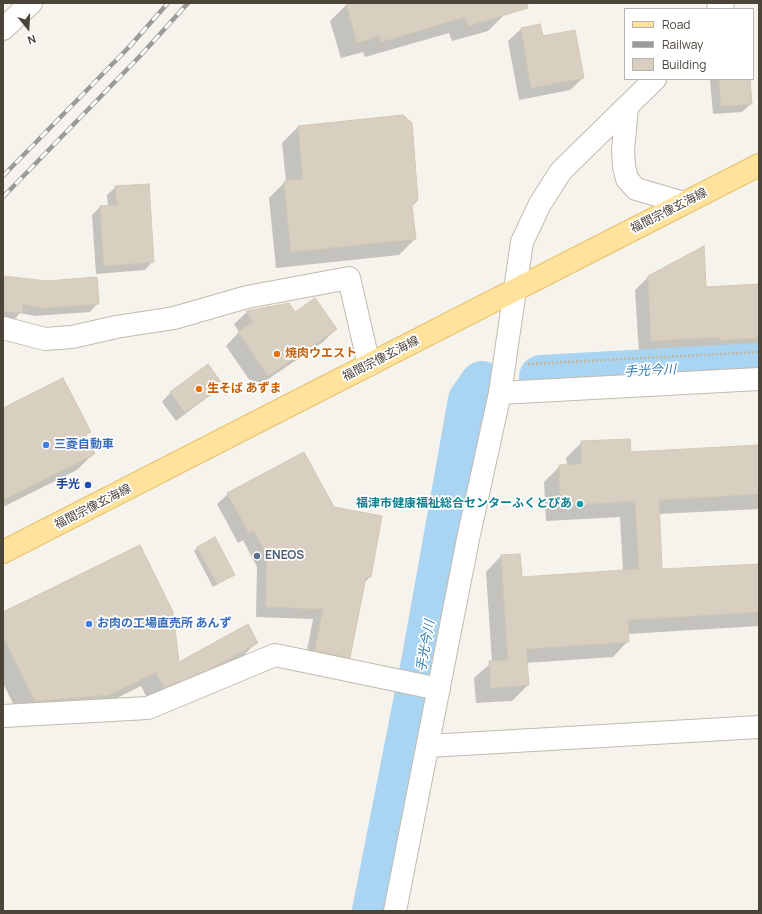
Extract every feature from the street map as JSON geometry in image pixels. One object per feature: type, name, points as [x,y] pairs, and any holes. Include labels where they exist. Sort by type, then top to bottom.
[{"type":"main road","name":"福間宗像玄海線","points":[[3,552],[759,165]]},
{"type":"street","points":[[3,29],[31,3]]},
{"type":"street","points":[[395,911],[468,539],[500,393],[522,242],[540,204],[561,171],[654,80]]},
{"type":"street","points":[[627,108],[623,150],[627,179],[636,189],[684,203]]},
{"type":"street","points":[[3,328],[45,339],[72,337],[116,327],[174,318],[247,297],[349,278],[369,365]]},
{"type":"street","points":[[500,393],[759,378]]},
{"type":"street","points":[[3,716],[148,708],[275,655],[439,689]]},
{"type":"street","points":[[428,746],[759,727]]},
{"type":"path","points":[[504,364],[558,363],[759,352]]},
{"type":"building","points":[[346,3],[527,3],[528,8],[468,26],[465,17],[381,42],[379,36],[357,43]]},
{"type":"building","points":[[540,24],[543,36],[575,30],[584,78],[531,88],[521,28]]},
{"type":"building","points":[[719,80],[750,80],[752,104],[721,106]]},
{"type":"building","points":[[403,115],[412,123],[418,200],[412,206],[416,239],[291,252],[284,181],[303,179],[298,126]]},
{"type":"building","points":[[149,184],[154,262],[104,266],[100,206],[117,205],[115,186]]},
{"type":"building","points":[[704,246],[706,287],[759,284],[759,338],[720,340],[720,337],[651,341],[648,276]]},
{"type":"building","points":[[3,276],[47,281],[97,277],[99,304],[44,308],[23,304],[22,313],[3,311]]},
{"type":"building","name":"焼肉ウエスト","points":[[315,298],[337,329],[268,376],[238,332],[253,322],[246,311],[289,303],[295,312]]},
{"type":"building","name":"生そば あずま","points":[[208,364],[223,385],[185,413],[170,392]]},
{"type":"building","name":"三菱自動車","points":[[63,378],[91,432],[85,435],[95,454],[3,500],[3,408]]},
{"type":"building","points":[[630,439],[631,452],[759,445],[759,494],[659,500],[662,569],[759,564],[759,612],[628,620],[629,642],[526,649],[529,685],[491,688],[489,661],[508,660],[501,555],[520,554],[522,577],[639,569],[635,501],[561,506],[559,465],[582,464],[581,441]]},
{"type":"building","points":[[304,452],[334,507],[382,516],[371,577],[366,577],[350,658],[315,651],[323,609],[266,607],[267,556],[254,530],[249,533],[227,493]]},
{"type":"building","points":[[215,537],[235,575],[217,584],[197,547]]},
{"type":"building","name":"お肉の工場直売所 あんず","points":[[140,545],[173,612],[179,662],[248,624],[258,643],[210,669],[164,688],[156,672],[109,695],[35,701],[3,636],[3,612]]},
{"type":"waterway","name":"手光今川","points":[[541,377],[759,365]]},
{"type":"waterway","name":"手光今川","points":[[374,911],[425,652],[470,400],[482,383]]},
{"type":"railway","points":[[3,176],[130,46],[168,3]]},
{"type":"railway","points":[[3,197],[141,55],[188,3]]},
{"type":"place","name":"焼肉ウエスト","points":[[277,354]]},
{"type":"place","name":"生そば あずま","points":[[199,389]]},
{"type":"place","name":"三菱自動車","points":[[46,445]]},
{"type":"place","name":"手光","points":[[88,485]]},
{"type":"place","name":"福津市健康福祉総合センターふくとぴあ","points":[[580,504]]},
{"type":"place","name":"ENEOS","points":[[257,556]]},
{"type":"place","name":"お肉の工場直売所 あんず","points":[[89,624]]}]
